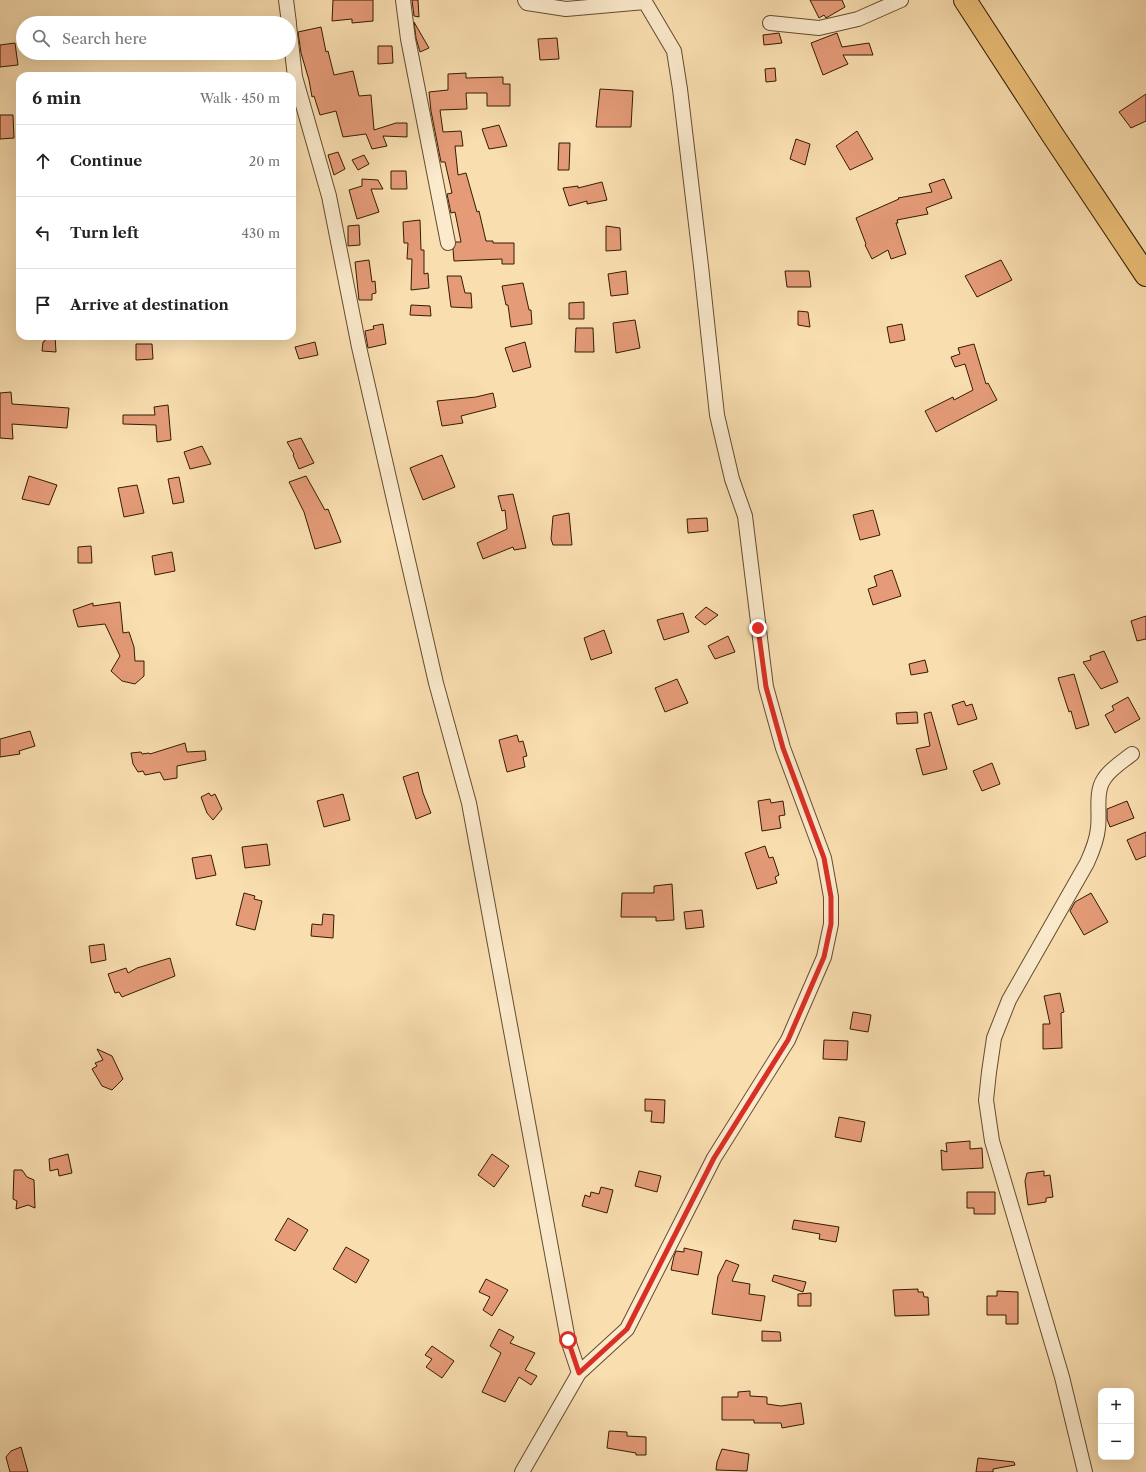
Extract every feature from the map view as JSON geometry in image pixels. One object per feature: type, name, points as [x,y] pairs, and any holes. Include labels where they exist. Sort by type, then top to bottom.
[{"type":"highway","points":[[965,0],[1146,275]]},
{"type":"street","points":[[286,0],[288,16]]},
{"type":"street","points":[[403,0],[408,39],[448,243]]},
{"type":"street","points":[[522,1472],[579,1373],[627,1329],[714,1158],[788,1040],[824,957],[831,924],[831,897],[824,858],[783,748],[766,687],[744,516],[732,479],[717,415],[702,266],[687,156],[680,88],[674,52],[645,1],[566,8],[527,3],[525,0]]},
{"type":"street","points":[[770,23],[819,28],[858,19],[901,0]]},
{"type":"street","points":[[293,60],[294,72]]},
{"type":"street","points":[[296,80],[329,196],[358,347],[434,676],[469,803],[568,1340],[579,1373]]},
{"type":"street","points":[[1084,1472],[1062,1377],[992,1141],[986,1100],[988,1072],[994,1038],[1000,1019],[1009,1000],[1088,863],[1096,841],[1098,828],[1099,790],[1101,784],[1105,777],[1132,754]]},
{"type":"building","points":[[333,0],[373,0],[373,21],[352,23],[352,19],[332,21]]},
{"type":"building","points":[[412,0],[418,0],[419,17],[414,16]]},
{"type":"building","points":[[810,0],[842,0],[845,7],[826,18],[824,15],[819,18]]},
{"type":"building","points":[[414,22],[429,48],[420,52],[416,38]]},
{"type":"building","points":[[321,27],[326,52],[328,51],[334,75],[353,71],[359,96],[371,95],[374,130],[396,123],[407,123],[407,137],[383,136],[387,146],[372,149],[366,134],[343,137],[336,111],[320,115],[314,96],[312,97],[309,80],[301,53],[298,32]]},
{"type":"building","points":[[779,33],[782,43],[764,45],[763,35]]},
{"type":"building","points":[[837,33],[842,47],[869,43],[873,55],[843,55],[848,64],[823,75],[811,43]]},
{"type":"building","points":[[557,38],[559,59],[540,60],[538,39]]},
{"type":"building","points":[[15,43],[16,60],[17,60],[18,65],[0,67],[0,45]]},
{"type":"building","points":[[378,46],[392,46],[393,63],[378,64]]},
{"type":"building","points":[[775,68],[776,81],[766,82],[765,69]]},
{"type":"building","points":[[466,73],[466,78],[503,77],[503,84],[510,84],[510,106],[487,106],[487,93],[466,93],[467,109],[440,110],[443,132],[461,131],[463,146],[455,146],[458,175],[466,173],[477,212],[479,211],[486,241],[493,241],[493,243],[514,243],[514,264],[502,264],[502,259],[454,261],[453,249],[456,242],[461,242],[455,212],[451,213],[447,194],[452,193],[445,162],[441,162],[431,111],[429,92],[448,90],[448,74]]},
{"type":"building","points":[[600,89],[633,91],[631,127],[596,127]]},
{"type":"building","points":[[1146,94],[1146,121],[1131,128],[1119,112]]},
{"type":"building","points":[[0,115],[13,115],[14,138],[0,139]]},
{"type":"building","points":[[499,125],[507,146],[489,149],[482,129]]},
{"type":"building","points":[[857,131],[873,159],[850,170],[836,146]]},
{"type":"building","points":[[796,139],[810,144],[805,165],[790,159]]},
{"type":"building","points":[[559,143],[570,143],[569,170],[558,170]]},
{"type":"building","points":[[338,152],[345,169],[334,175],[328,155]]},
{"type":"building","points":[[364,155],[369,164],[358,170],[352,160]]},
{"type":"building","points":[[391,171],[406,171],[407,189],[391,189]]},
{"type":"building","points":[[362,179],[378,180],[383,189],[371,189],[379,212],[357,219],[349,190],[362,186]]},
{"type":"building","points":[[944,179],[952,198],[926,208],[928,214],[897,220],[898,223],[896,223],[906,254],[891,259],[888,250],[872,259],[865,245],[866,244],[856,218],[899,199],[898,198],[932,192],[929,184]]},
{"type":"building","points":[[602,182],[607,200],[587,204],[587,201],[569,206],[563,188],[578,186],[578,188]]},
{"type":"building","points":[[420,220],[421,250],[424,250],[424,274],[428,273],[429,288],[411,290],[412,259],[407,259],[408,243],[404,243],[403,222]]},
{"type":"building","points":[[359,225],[360,245],[348,246],[348,226]]},
{"type":"building","points":[[606,226],[620,228],[621,250],[606,251]]},
{"type":"building","points":[[369,260],[372,282],[375,281],[376,293],[372,294],[372,300],[359,300],[355,262]]},
{"type":"building","points":[[1001,260],[1012,280],[977,297],[965,276]]},
{"type":"building","points":[[626,271],[628,294],[611,296],[608,274]]},
{"type":"building","points":[[785,271],[809,271],[811,287],[787,287]]},
{"type":"building","points":[[447,276],[461,276],[465,293],[471,293],[472,308],[451,307]]},
{"type":"building","points":[[523,283],[529,310],[531,310],[532,324],[511,327],[508,305],[506,305],[502,286]]},
{"type":"building","points":[[584,302],[584,319],[569,319],[569,303]]},
{"type":"building","points":[[411,305],[430,306],[431,316],[410,315]]},
{"type":"building","points":[[798,311],[808,312],[810,327],[798,325]]},
{"type":"building","points":[[635,320],[640,348],[616,353],[613,323]]},
{"type":"building","points":[[383,324],[386,344],[368,348],[365,331],[374,329],[373,326]]},
{"type":"building","points":[[902,324],[905,340],[890,343],[887,327]]},
{"type":"building","points":[[576,328],[593,328],[594,352],[575,352]]},
{"type":"building","points":[[55,340],[56,352],[42,351],[43,342]]},
{"type":"building","points":[[315,342],[318,355],[299,359],[295,347]]},
{"type":"building","points":[[525,342],[531,367],[513,372],[505,348]]},
{"type":"building","points":[[136,344],[152,344],[153,359],[136,360]]},
{"type":"building","points":[[974,344],[986,384],[988,383],[997,400],[936,432],[925,411],[953,397],[954,400],[973,390],[965,364],[955,367],[951,357],[960,354],[958,348]]},
{"type":"building","points":[[11,392],[12,404],[69,408],[67,428],[12,424],[13,439],[0,438],[0,393]]},
{"type":"building","points":[[493,393],[496,407],[461,416],[463,423],[442,426],[437,401],[476,397]]},
{"type":"building","points":[[168,405],[171,440],[157,442],[156,425],[123,424],[123,415],[155,415],[154,407]]},
{"type":"building","points":[[301,438],[314,463],[299,469],[293,455],[294,454],[287,442]]},
{"type":"building","points":[[202,446],[211,464],[190,469],[184,452]]},
{"type":"building","points":[[442,455],[455,487],[423,500],[410,468]]},
{"type":"building","points":[[29,476],[57,485],[49,505],[22,499]]},
{"type":"building","points":[[306,476],[325,510],[328,509],[341,542],[315,549],[304,512],[289,482]]},
{"type":"building","points":[[179,477],[184,502],[173,504],[168,479]]},
{"type":"building","points":[[137,485],[144,513],[124,517],[118,488]]},
{"type":"building","points":[[513,494],[526,548],[514,550],[513,547],[483,559],[477,543],[507,529],[505,510],[502,511],[498,496]]},
{"type":"building","points":[[873,510],[880,535],[860,540],[853,515]]},
{"type":"building","points":[[569,513],[572,545],[553,545],[551,539],[553,516]]},
{"type":"building","points":[[707,518],[708,531],[688,533],[687,519]]},
{"type":"building","points":[[91,546],[92,563],[78,563],[78,547]]},
{"type":"building","points":[[172,552],[175,571],[155,575],[152,556]]},
{"type":"building","points":[[892,570],[901,596],[873,605],[868,589],[877,586],[874,576]]},
{"type":"building","points":[[120,602],[123,633],[129,632],[134,647],[135,661],[144,661],[144,676],[135,684],[122,681],[111,671],[120,656],[105,624],[78,627],[73,610],[93,603],[93,606]]},
{"type":"building","points":[[706,607],[718,615],[705,625],[695,617]]},
{"type":"building","points":[[683,613],[689,632],[664,640],[657,620]]},
{"type":"building","points":[[1146,616],[1146,639],[1137,641],[1131,621]]},
{"type":"building","points":[[604,630],[612,653],[591,660],[584,638]]},
{"type":"building","points":[[728,636],[735,652],[715,659],[708,646]]},
{"type":"building","points":[[1104,651],[1118,682],[1101,689],[1083,662],[1091,660],[1090,656]]},
{"type":"building","points":[[925,660],[928,672],[911,675],[909,664]]},
{"type":"building","points":[[1074,674],[1089,725],[1076,729],[1071,711],[1069,712],[1058,678]]},
{"type":"building","points":[[677,679],[688,703],[665,712],[655,688]]},
{"type":"building","points":[[1128,697],[1140,719],[1115,733],[1105,715],[1114,710],[1112,706]]},
{"type":"building","points":[[964,701],[966,706],[972,704],[977,719],[958,725],[952,705]]},
{"type":"building","points":[[917,712],[918,723],[897,724],[896,713]]},
{"type":"building","points":[[931,712],[947,769],[923,775],[916,749],[930,746],[924,714]]},
{"type":"building","points":[[30,731],[35,746],[19,751],[20,754],[0,757],[0,739]]},
{"type":"building","points":[[517,735],[519,742],[523,741],[527,756],[523,757],[525,767],[507,772],[499,740]]},
{"type":"building","points":[[185,743],[187,752],[205,751],[206,760],[177,766],[177,778],[164,780],[160,772],[145,775],[143,771],[138,772],[133,764],[131,753],[141,752],[142,754],[150,754]]},
{"type":"building","points":[[992,763],[1000,784],[982,791],[973,771]]},
{"type":"building","points":[[418,772],[423,793],[431,813],[416,819],[403,777]]},
{"type":"building","points":[[209,793],[211,796],[215,794],[222,809],[213,820],[207,813],[201,797]]},
{"type":"building","points":[[343,794],[350,820],[324,827],[317,801]]},
{"type":"building","points":[[770,799],[771,803],[783,801],[785,815],[779,816],[781,828],[762,831],[758,801]]},
{"type":"building","points":[[1127,801],[1134,818],[1110,827],[1107,819],[1107,809]]},
{"type":"building","points":[[1146,832],[1146,856],[1136,860],[1127,840]]},
{"type":"building","points":[[267,844],[270,865],[245,868],[242,847]]},
{"type":"building","points":[[765,846],[769,858],[773,857],[779,875],[775,877],[777,883],[757,889],[745,853]]},
{"type":"building","points":[[211,855],[216,875],[196,879],[192,858]]},
{"type":"building","points":[[672,884],[674,920],[656,921],[656,917],[621,917],[622,893],[654,893],[654,886]]},
{"type":"building","points":[[244,893],[255,896],[254,899],[262,901],[255,930],[236,925]]},
{"type":"building","points":[[1091,893],[1108,922],[1084,935],[1070,911],[1075,902]]},
{"type":"building","points":[[702,910],[704,927],[686,929],[684,912]]},
{"type":"building","points":[[323,914],[334,915],[333,938],[311,936],[312,924],[322,925]]},
{"type":"building","points":[[104,944],[106,960],[91,963],[89,946]]},
{"type":"building","points":[[170,958],[175,976],[122,997],[119,992],[115,993],[108,974],[126,968],[128,973],[137,968]]},
{"type":"building","points":[[1060,993],[1064,1012],[1061,1013],[1062,1048],[1043,1049],[1043,1024],[1050,1024],[1044,996]]},
{"type":"building","points":[[853,1012],[871,1015],[868,1032],[850,1029]]},
{"type":"building","points":[[824,1040],[848,1041],[847,1060],[823,1059]]},
{"type":"building","points":[[97,1049],[112,1056],[123,1079],[112,1090],[102,1086],[92,1069],[97,1066],[95,1063],[103,1060]]},
{"type":"building","points":[[645,1099],[665,1100],[664,1123],[651,1122],[652,1111],[645,1111]]},
{"type":"building","points":[[839,1117],[865,1122],[861,1142],[835,1137]]},
{"type":"building","points":[[970,1141],[970,1149],[982,1148],[983,1168],[942,1170],[941,1150],[947,1152],[946,1143]]},
{"type":"building","points":[[68,1154],[72,1173],[59,1176],[58,1169],[50,1171],[49,1159]]},
{"type":"building","points":[[492,1154],[509,1166],[494,1187],[478,1175]]},
{"type":"building","points":[[14,1170],[22,1170],[27,1177],[34,1180],[35,1208],[28,1205],[16,1209],[17,1201],[13,1199]]},
{"type":"building","points":[[639,1171],[661,1176],[657,1192],[635,1186]]},
{"type":"building","points":[[1044,1171],[1044,1176],[1050,1175],[1053,1197],[1046,1198],[1046,1202],[1028,1205],[1025,1181],[1027,1173]]},
{"type":"building","points":[[601,1187],[613,1190],[607,1213],[582,1206],[585,1195],[590,1197],[591,1192],[599,1194]]},
{"type":"building","points":[[967,1192],[995,1192],[995,1214],[974,1214],[974,1208],[967,1208]]},
{"type":"building","points":[[288,1218],[308,1230],[295,1251],[275,1240]]},
{"type":"building","points":[[794,1220],[839,1227],[836,1242],[819,1239],[820,1234],[792,1229]]},
{"type":"building","points":[[346,1247],[369,1260],[356,1283],[333,1269]]},
{"type":"building","points":[[684,1248],[702,1252],[698,1275],[671,1270],[676,1251],[684,1252]]},
{"type":"building","points":[[726,1260],[739,1265],[732,1281],[750,1284],[749,1294],[765,1296],[761,1321],[712,1314],[718,1276]]},
{"type":"building","points":[[774,1275],[806,1282],[803,1292],[772,1281]]},
{"type":"building","points":[[486,1279],[508,1290],[492,1316],[483,1310],[490,1297],[479,1292]]},
{"type":"building","points":[[918,1289],[918,1292],[923,1292],[924,1297],[928,1297],[929,1315],[895,1316],[893,1290]]},
{"type":"building","points":[[997,1291],[1018,1292],[1018,1324],[1006,1324],[1006,1315],[987,1315],[987,1296],[997,1296]]},
{"type":"building","points":[[811,1293],[811,1306],[798,1306],[798,1294]]},
{"type":"building","points":[[499,1329],[514,1337],[510,1343],[535,1353],[525,1370],[537,1376],[531,1385],[519,1377],[505,1402],[482,1392],[501,1353],[490,1346]]},
{"type":"building","points":[[762,1331],[780,1332],[781,1341],[762,1341]]},
{"type":"building","points":[[432,1346],[454,1361],[442,1378],[426,1367],[432,1359],[425,1355]]},
{"type":"building","points":[[750,1391],[750,1396],[767,1397],[767,1404],[781,1406],[801,1403],[804,1424],[782,1428],[781,1423],[754,1423],[754,1420],[722,1420],[722,1397],[738,1397],[738,1392]]},
{"type":"building","points":[[609,1431],[627,1432],[627,1436],[646,1437],[646,1455],[636,1455],[636,1453],[607,1448]]},
{"type":"building","points":[[21,1447],[28,1472],[10,1472],[6,1457],[11,1451]]},
{"type":"building","points":[[722,1449],[749,1454],[747,1471],[716,1470],[717,1462]]},
{"type":"building","points":[[978,1458],[1014,1462],[1015,1465],[993,1469],[993,1472],[976,1472]]},
{"type":"route","points":[[568,1340],[579,1373],[627,1329],[714,1158],[788,1040],[824,957],[831,924],[831,897],[824,858],[783,748],[766,687],[758,628]]}]
